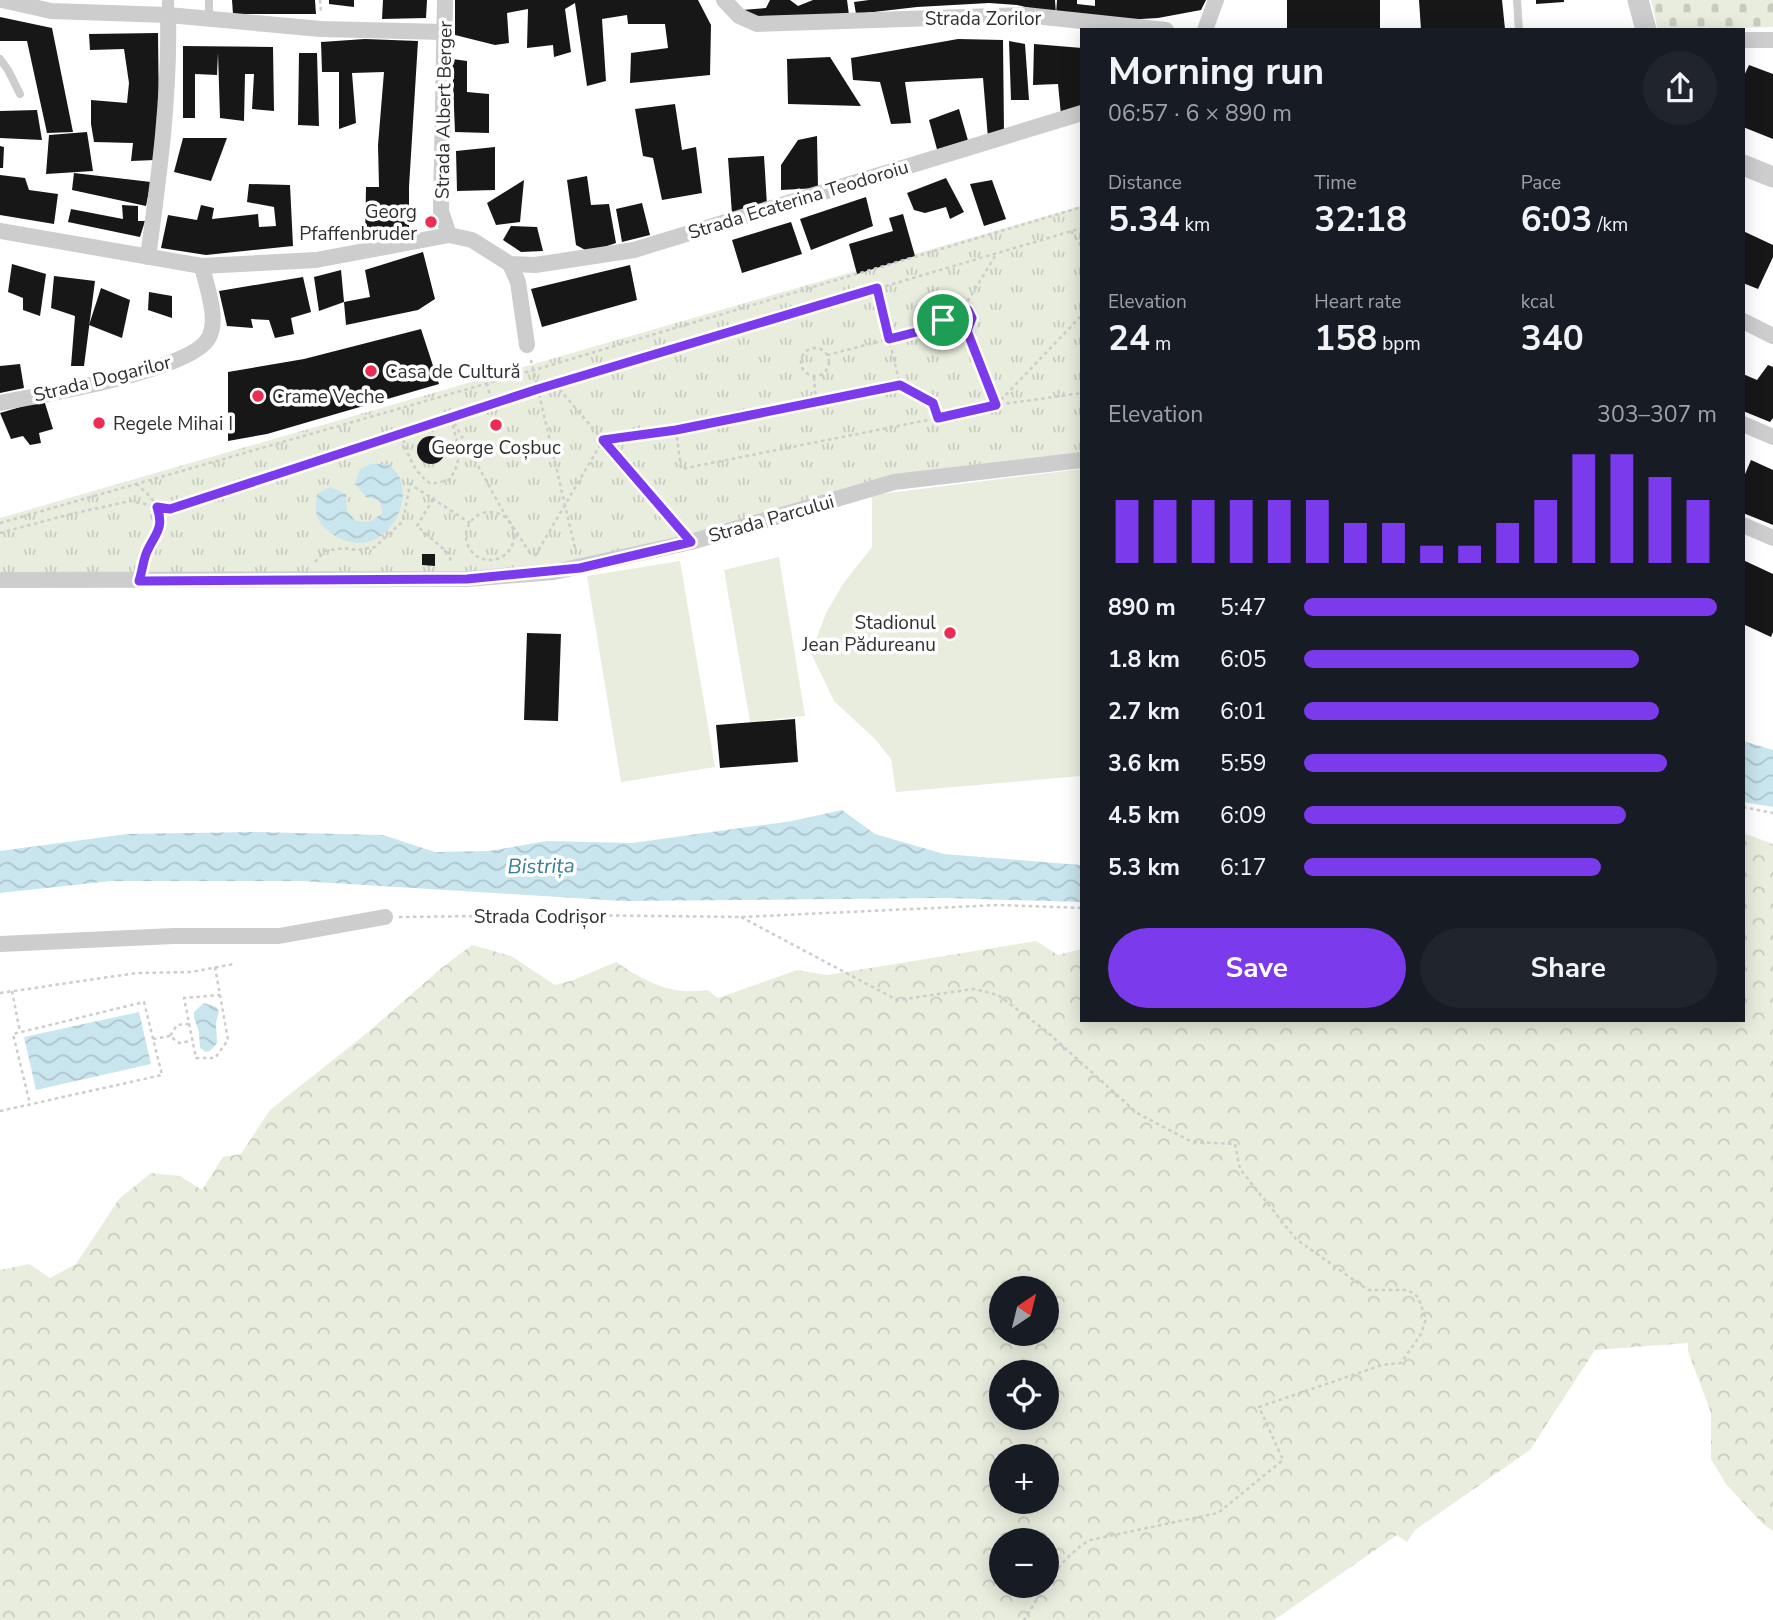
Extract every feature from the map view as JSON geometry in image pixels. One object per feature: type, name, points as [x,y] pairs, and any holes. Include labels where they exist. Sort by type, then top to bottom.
[{"type":"street","points":[[2,0],[51,11],[168,7],[209,19],[321,29],[444,32]]},
{"type":"street","name":"Strada Albert Berger","points":[[445,0],[441,211],[449,235]]},
{"type":"street","name":"Strada Zorilor","points":[[724,0],[739,16],[757,24],[1025,15],[1147,28]]},
{"type":"street","points":[[1206,28],[1216,0]]},
{"type":"street","points":[[1638,0],[1645,28]]},
{"type":"street","points":[[148,257],[165,131],[168,7]]},
{"type":"street","points":[[1745,40],[1773,40]]},
{"type":"street","name":"Strada Ecaterina Teodoroiu","points":[[510,264],[535,265],[634,250],[1080,114]]},
{"type":"street","points":[[1745,166],[1773,177]]},
{"type":"street","points":[[0,231],[202,266],[316,260],[449,235],[472,240],[510,264],[518,282],[527,345]]},
{"type":"street","name":"Strada Dogarilor","points":[[0,403],[125,376],[185,357],[199,348],[208,340],[212,327],[202,266]]},
{"type":"street","points":[[1745,322],[1773,335]]},
{"type":"street","points":[[1745,425],[1773,437]]},
{"type":"street","name":"Strada Parcului","points":[[0,580],[451,580],[554,572],[691,542],[894,482],[1080,460]]},
{"type":"street","points":[[1745,527],[1773,538]]},
{"type":"street","points":[[0,944],[174,936],[279,936],[385,917]]},
{"type":"lane","points":[[209,0],[209,19]]},
{"type":"lane","points":[[1517,0],[1520,28]]},
{"type":"lane","points":[[0,59],[20,94]]},
{"type":"path","points":[[0,523],[534,370],[1080,208]]},
{"type":"path","points":[[0,533],[66,514],[131,501],[170,509],[538,389],[1080,229]]},
{"type":"path","points":[[1071,231],[1080,244]]},
{"type":"path","points":[[964,307],[997,253]]},
{"type":"path","points":[[877,288],[900,385]]},
{"type":"path","points":[[964,307],[950,308],[944,315],[944,325],[954,334],[967,331]]},
{"type":"path","points":[[964,307],[972,318],[967,331],[996,405]]},
{"type":"path","points":[[996,405],[1080,317]]},
{"type":"path","points":[[827,355],[944,325]]},
{"type":"path","points":[[813,376],[822,374],[828,368],[827,355],[815,347],[802,354],[800,363],[802,368],[813,376],[816,402]]},
{"type":"path","points":[[534,370],[565,504],[583,567]]},
{"type":"path","points":[[487,383],[492,404]]},
{"type":"path","points":[[555,384],[691,542]]},
{"type":"path","points":[[603,440],[676,430],[900,385],[933,403],[938,418]]},
{"type":"path","points":[[676,430],[681,469],[996,405],[1080,393]]},
{"type":"path","points":[[451,417],[509,522],[534,559],[603,440]]},
{"type":"path","points":[[401,433],[411,464],[420,477],[431,484],[449,480],[458,468],[460,454],[451,417]]},
{"type":"path","points":[[136,484],[149,494],[161,518],[160,529],[146,554],[139,581]]},
{"type":"path","points":[[310,580],[315,562],[325,551],[375,547],[390,535],[403,521],[410,484],[470,523]]},
{"type":"path","points":[[433,499],[417,526],[448,553],[452,563],[451,580]]},
{"type":"path","points":[[489,512],[497,513],[509,522],[514,537],[513,545],[502,557],[495,560],[486,560],[472,553],[466,538],[470,523],[475,517],[489,512]]},
{"type":"path","points":[[1745,807],[1773,813]]},
{"type":"path","name":"Strada Codrișor","points":[[385,917],[741,917],[998,905],[1080,908]]},
{"type":"path","points":[[741,917],[897,1000],[974,989],[998,995],[1046,1031],[1137,1113],[1192,1142],[1235,1144],[1240,1169],[1296,1239],[1368,1290],[1408,1290],[1418,1297],[1426,1319],[1421,1334],[1401,1363],[1381,1365],[1259,1407],[1283,1460],[1219,1513],[1090,1540],[1074,1549],[1062,1563],[1024,1620]]},
{"type":"path","points":[[0,993],[136,973],[191,972],[234,964]]},
{"type":"path","points":[[215,968],[220,995],[228,1040],[215,1058],[196,1058],[184,999],[220,995]]},
{"type":"path","points":[[12,991],[19,1032]]},
{"type":"path","points":[[0,1111],[162,1075],[144,1002],[13,1034],[30,1104]]},
{"type":"path","points":[[153,1039],[170,1035],[177,1026],[189,1024]]},
{"type":"path","points":[[170,1035],[179,1043],[193,1041]]},
{"type":"green space","points":[[1651,0],[1773,0],[1773,27],[1658,28]]},
{"type":"green space","points":[[1080,206],[1080,457],[894,482],[554,572],[0,575],[0,518]]},
{"type":"green space","name":"Stadionul Jean Pădureanu","points":[[1080,469],[1080,776],[896,792],[891,759],[875,739],[834,701],[811,653],[826,613],[843,584],[872,547],[872,495]]},
{"type":"green space","points":[[779,557],[805,716],[750,722],[724,570]]},
{"type":"green space","points":[[680,561],[715,767],[621,782],[587,576]]},
{"type":"green space","points":[[1745,834],[1773,844],[1773,1531],[1763,1524],[1726,1484],[1711,1459],[1711,1413],[1688,1351],[1688,1343],[1595,1350],[1530,1450],[1415,1530],[1407,1542],[1397,1535],[1274,1620],[0,1620],[0,1270],[29,1264],[50,1278],[76,1264],[119,1199],[151,1173],[180,1176],[202,1190],[223,1157],[241,1154],[270,1110],[472,945],[511,956],[555,985],[616,962],[658,985],[681,991],[707,990],[718,998],[797,970],[827,975],[1036,941],[1058,955],[1080,949],[1080,1022],[1745,1022]]},
{"type":"water","points":[[371,464],[388,464],[398,474],[403,496],[401,506],[385,533],[367,542],[343,540],[328,531],[318,518],[317,494],[330,487],[346,494],[347,510],[355,521],[369,522],[383,513],[379,500],[366,497],[355,484],[360,469]]},
{"type":"water","points":[[1745,742],[1773,750],[1773,807],[1745,802]]},
{"type":"water","name":"Bistrița","points":[[842,810],[875,834],[944,854],[1080,865],[1080,902],[944,898],[623,901],[301,881],[111,881],[0,893],[0,851],[127,834],[252,832],[383,835],[435,852],[489,851],[547,841],[632,843],[792,821]]},
{"type":"water","points":[[204,1003],[216,1007],[219,1011],[216,1023],[217,1043],[206,1052],[200,1048],[199,1032],[194,1018],[194,1012]]},
{"type":"water","points":[[139,1012],[151,1064],[36,1090],[24,1037]]},
{"type":"building","points":[[232,0],[315,0],[316,14],[233,14]]},
{"type":"building","points":[[329,0],[354,0],[354,7],[329,4]]},
{"type":"building","points":[[383,0],[427,0],[426,18],[382,19]]},
{"type":"building","points":[[455,0],[698,0],[711,25],[710,75],[630,83],[631,53],[668,48],[665,24],[628,24],[627,15],[602,19],[606,81],[587,86],[575,3],[565,9],[571,52],[554,57],[553,45],[527,48],[528,9],[507,13],[509,43],[495,45],[455,35]]},
{"type":"building","points":[[770,0],[790,0],[798,6],[813,0],[847,0],[849,15],[762,20],[742,10],[766,8]]},
{"type":"building","points":[[1055,0],[1056,14],[1017,5],[989,3],[856,14],[854,2]]},
{"type":"building","points":[[1057,0],[1077,0],[1077,4],[1095,6],[1095,0],[1206,0],[1201,10],[1158,18],[1107,21],[1056,14]]},
{"type":"building","points":[[1287,0],[1380,0],[1380,28],[1287,28]]},
{"type":"building","points":[[1419,0],[1502,0],[1505,28],[1421,28]]},
{"type":"building","points":[[1536,0],[1564,0],[1564,2],[1536,4]]},
{"type":"building","points":[[0,17],[52,28],[73,132],[47,133],[27,41],[0,41]]},
{"type":"building","points":[[158,33],[159,123],[155,160],[131,161],[133,143],[94,142],[91,100],[127,103],[129,83],[124,49],[90,50],[89,34]]},
{"type":"building","points":[[365,39],[418,41],[409,187],[409,238],[365,243],[366,187],[379,187],[378,145],[384,72],[352,73],[356,123],[339,129],[339,72],[322,72],[321,42]]},
{"type":"building","points":[[958,39],[1003,40],[1004,133],[988,138],[983,78],[905,82],[911,123],[891,124],[880,82],[853,80],[851,58]]},
{"type":"building","points":[[1009,41],[1025,44],[1029,100],[1011,100]]},
{"type":"building","points":[[1034,44],[1080,48],[1080,109],[1061,115],[1058,84],[1033,85]]},
{"type":"building","points":[[183,46],[273,47],[274,111],[252,109],[254,74],[245,74],[244,121],[220,118],[218,53],[217,75],[195,74],[195,118],[183,118]]},
{"type":"building","points":[[299,53],[317,53],[319,126],[298,125]]},
{"type":"building","points":[[830,57],[861,106],[788,104],[787,59]]},
{"type":"building","points":[[452,59],[467,61],[467,92],[489,94],[489,133],[455,132]]},
{"type":"building","points":[[1749,65],[1773,74],[1773,139],[1745,128],[1745,74]]},
{"type":"building","points":[[675,104],[682,150],[696,147],[702,193],[662,200],[653,158],[643,156],[635,109]]},
{"type":"building","points":[[959,109],[969,144],[938,153],[929,120]]},
{"type":"building","points":[[37,110],[42,140],[0,138],[0,111]]},
{"type":"building","points":[[87,132],[93,171],[46,174],[49,135]]},
{"type":"building","points":[[817,136],[818,188],[781,190],[781,165],[798,140]]},
{"type":"building","points":[[183,138],[227,138],[211,181],[174,172]]},
{"type":"building","points":[[0,146],[4,147],[3,168],[0,168]]},
{"type":"building","points":[[495,147],[495,190],[457,191],[456,151]]},
{"type":"building","points":[[764,156],[767,205],[732,214],[728,158]]},
{"type":"building","points":[[74,173],[151,182],[146,206],[72,190]]},
{"type":"building","points":[[0,175],[25,178],[29,190],[58,194],[54,224],[0,215]]},
{"type":"building","points":[[587,176],[591,205],[609,204],[616,243],[589,252],[576,245],[567,180]]},
{"type":"building","points":[[946,178],[964,212],[950,219],[946,207],[925,213],[914,210],[907,193]]},
{"type":"building","points":[[524,180],[520,222],[496,225],[487,203]]},
{"type":"building","points":[[992,180],[1006,219],[984,226],[970,184]]},
{"type":"building","points":[[249,184],[290,185],[293,246],[206,255],[161,248],[168,215],[197,220],[201,205],[214,208],[212,219],[258,214],[259,227],[276,226],[274,207],[247,202]]},
{"type":"building","points":[[866,197],[873,226],[811,250],[800,219]]},
{"type":"building","points":[[642,203],[650,235],[622,242],[616,209]]},
{"type":"building","points":[[122,205],[138,206],[138,221],[145,221],[140,237],[68,222],[71,209],[123,219]]},
{"type":"building","points":[[903,214],[915,256],[857,274],[849,244],[893,231],[889,218]]},
{"type":"building","points":[[791,222],[802,254],[742,273],[732,240]]},
{"type":"building","points":[[511,226],[537,227],[543,251],[521,252],[503,240]]},
{"type":"building","points":[[1745,232],[1773,245],[1773,257],[1758,289],[1745,284]]},
{"type":"building","points":[[423,252],[435,299],[418,310],[346,325],[344,302],[370,297],[365,270]]},
{"type":"building","points":[[12,264],[46,274],[40,316],[23,310],[23,298],[8,292]]},
{"type":"building","points":[[630,265],[637,300],[542,327],[531,289]]},
{"type":"building","points":[[341,270],[344,302],[319,311],[314,277]]},
{"type":"building","points":[[54,276],[95,281],[84,366],[71,366],[75,316],[51,308]]},
{"type":"building","points":[[303,277],[311,312],[291,318],[294,334],[275,338],[269,320],[251,319],[253,328],[227,326],[219,291]]},
{"type":"building","points":[[101,288],[130,300],[122,338],[89,325]]},
{"type":"building","points":[[149,292],[172,296],[172,318],[148,310]]},
{"type":"building","name":"Casa de Cultură","points":[[421,329],[439,384],[267,434],[228,441],[228,372],[304,359]]},
{"type":"building","points":[[20,364],[24,388],[0,393],[0,366]]},
{"type":"building","points":[[1768,365],[1773,367],[1773,418],[1770,422],[1745,412],[1745,375],[1757,380]]},
{"type":"building","points":[[44,400],[53,429],[39,433],[41,443],[30,445],[23,436],[11,439],[0,413]]},
{"type":"building","points":[[431,436],[441,440],[445,450],[441,460],[431,464],[421,460],[417,450],[421,440]]},
{"type":"building","points":[[1751,460],[1773,470],[1773,525],[1745,514],[1745,474]]},
{"type":"building","points":[[422,554],[435,554],[435,566],[422,565]]},
{"type":"building","points":[[1745,561],[1773,574],[1771,637],[1745,625]]},
{"type":"building","points":[[527,633],[561,634],[558,721],[524,720]]},
{"type":"building","points":[[795,719],[798,762],[720,768],[716,725]]},
{"type":"place","name":"Georg Pfaffenbruder","points":[[431,222]]},
{"type":"place","name":"Casa de Cultură","points":[[371,371]]},
{"type":"place","name":"Crame Veche","points":[[258,396]]},
{"type":"place","name":"Regele Mihai I","points":[[99,423]]},
{"type":"place","name":"George Coșbuc","points":[[496,425]]},
{"type":"place","name":"Stadionul Jean Pădureanu","points":[[950,633]]},
{"type":"route","points":[[877,288],[889,339],[944,325],[943,320],[946,311],[954,306],[968,310],[972,318],[967,331],[996,405],[938,418],[933,403],[900,385],[676,430],[603,440],[691,542],[580,568],[467,579],[139,581],[146,554],[160,529],[161,518],[157,507],[170,509],[538,389],[877,288]]}]
